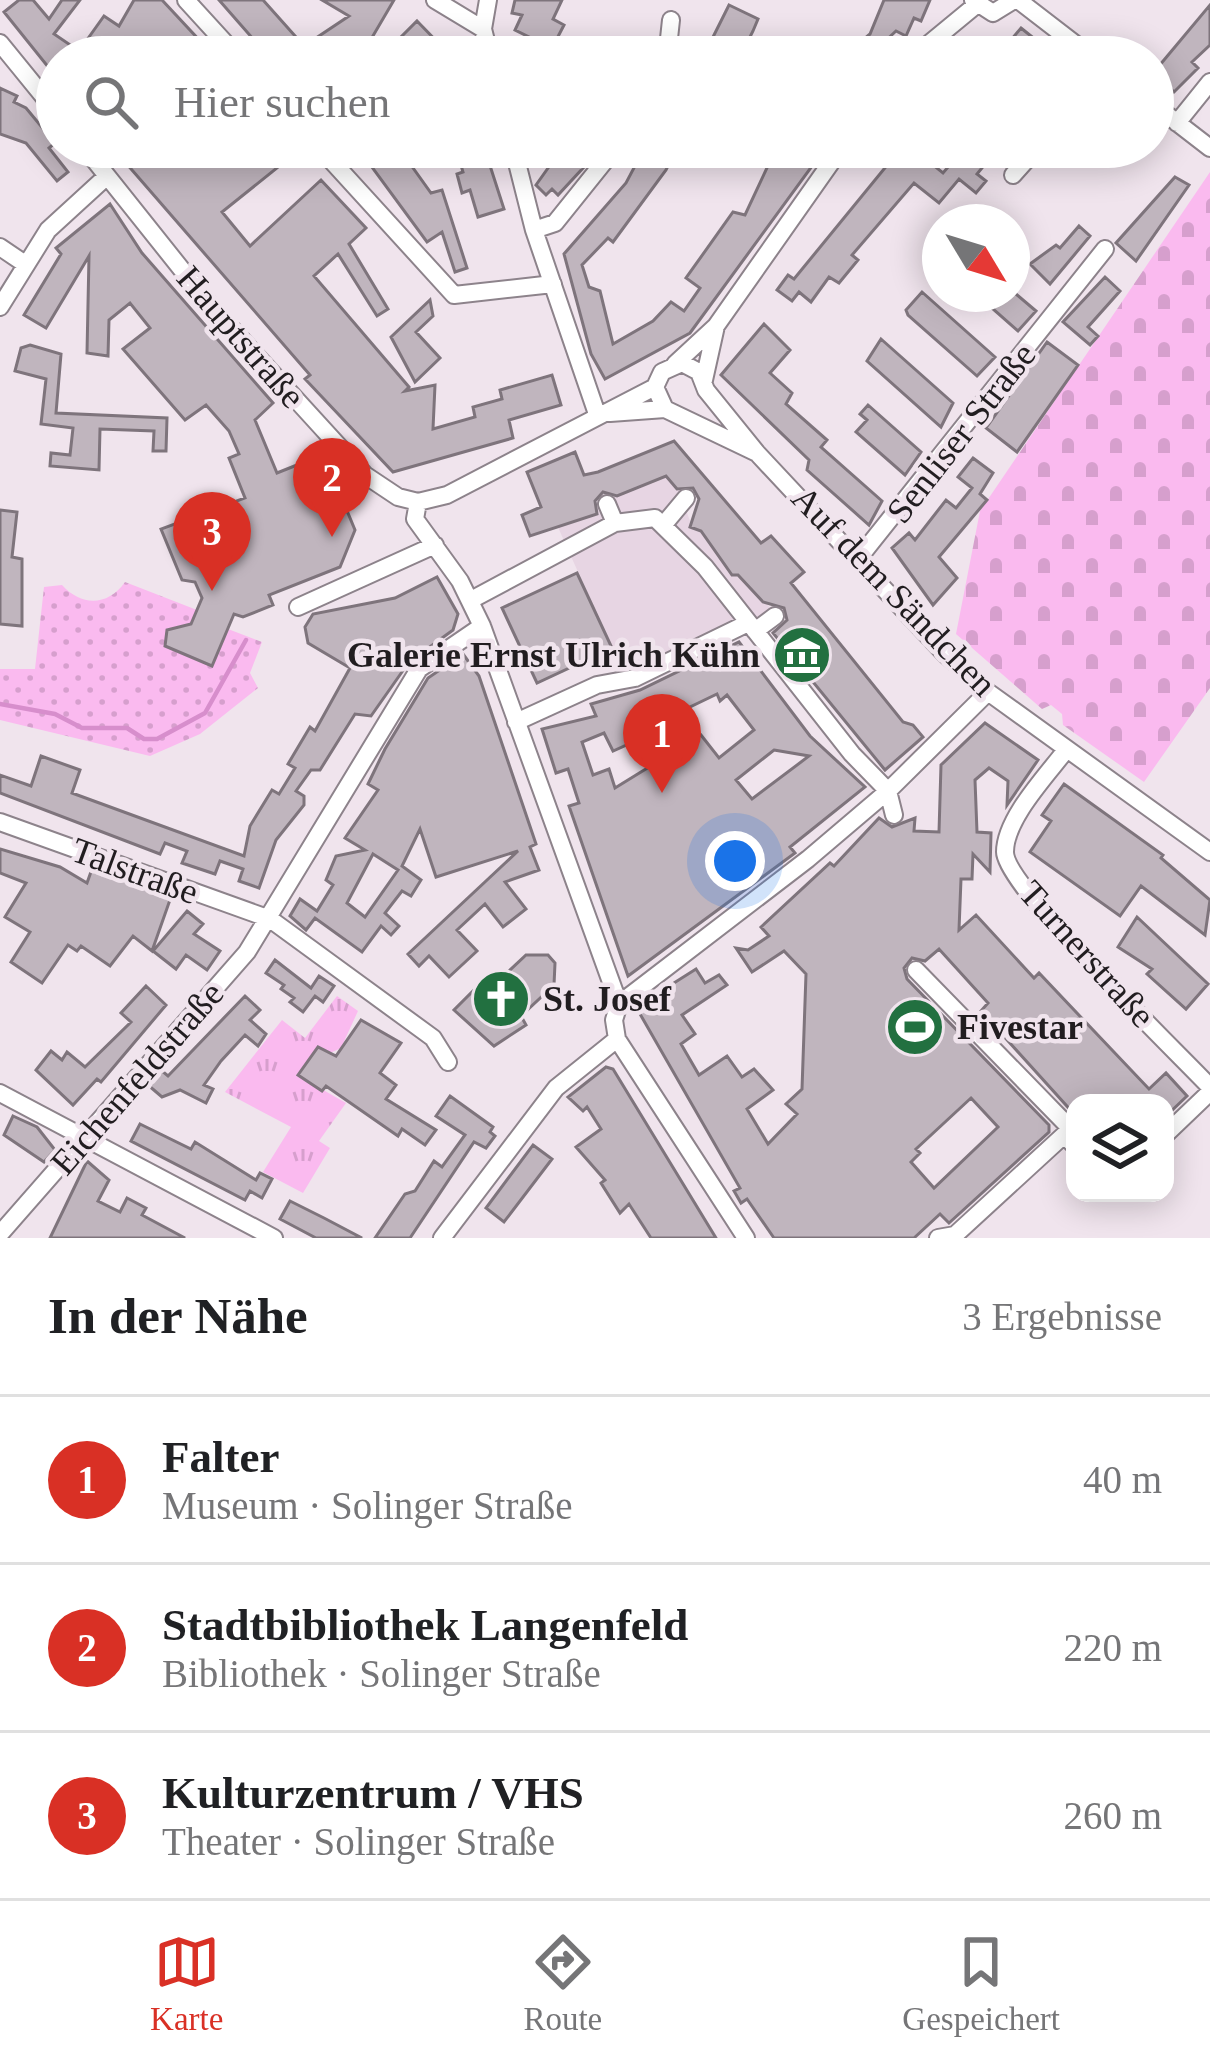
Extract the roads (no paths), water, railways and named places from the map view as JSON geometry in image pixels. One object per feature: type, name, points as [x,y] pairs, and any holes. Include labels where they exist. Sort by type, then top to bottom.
[{"type":"street","points":[[186,0],[219,36]]},
{"type":"street","points":[[435,0],[483,29]]},
{"type":"street","points":[[485,36],[488,0]]},
{"type":"street","points":[[937,36],[975,3],[993,13],[1016,0],[1064,36]]},
{"type":"street","points":[[669,36],[671,20]]},
{"type":"street","points":[[0,43],[36,87]]},
{"type":"street","points":[[1178,123],[1210,82]]},
{"type":"street","points":[[1174,120],[1210,148]]},
{"type":"street","name":"Hauptstraße","points":[[101,168],[210,305],[364,475],[379,488],[418,502]]},
{"type":"street","points":[[339,168],[454,295],[553,284]]},
{"type":"street","points":[[518,168],[534,230],[597,414]]},
{"type":"street","points":[[534,230],[555,223],[599,168]]},
{"type":"street","points":[[746,1238],[617,1039],[614,1021],[619,1004],[482,626],[471,600],[416,519],[418,502],[468,486],[655,387],[662,372],[716,326],[827,168]]},
{"type":"street","points":[[1012,176],[1019,168]]},
{"type":"street","points":[[0,308],[48,230],[107,176]]},
{"type":"street","points":[[0,247],[25,264]]},
{"type":"street","name":"Senliser Straße","points":[[859,559],[1105,249]]},
{"type":"street","points":[[597,414],[674,412],[701,404],[716,326]]},
{"type":"street","points":[[675,364],[694,367],[705,385]]},
{"type":"street","name":"Auf dem Sändchen","points":[[705,385],[757,453],[944,653],[988,692],[1210,852]]},
{"type":"street","points":[[655,387],[674,412]]},
{"type":"street","name":"Auf dem Sändchen","points":[[674,412],[757,453]]},
{"type":"street","points":[[664,523],[686,498]]},
{"type":"street","points":[[607,504],[616,524]]},
{"type":"street","points":[[471,600],[616,524],[638,518],[664,523],[888,791],[894,815]]},
{"type":"street","points":[[298,607],[435,545]]},
{"type":"street","points":[[516,722],[598,685],[634,678],[775,616]]},
{"type":"street","name":"Eichenfeldstraße","points":[[0,1234],[270,919],[410,682],[432,656],[482,626]]},
{"type":"street","points":[[619,1004],[888,791],[988,692]]},
{"type":"street","name":"Turnerstraße","points":[[1066,750],[1011,832],[1005,851],[1008,867],[1210,1089]]},
{"type":"street","name":"Talstraße","points":[[0,822],[270,919],[433,1038],[448,1062]]},
{"type":"street","points":[[916,970],[1066,1124]]},
{"type":"street","points":[[442,1238],[556,1088],[617,1039]]},
{"type":"street","points":[[1174,1127],[1210,1089]]},
{"type":"street","points":[[0,1093],[274,1238]]},
{"type":"street","points":[[938,1238],[955,1234],[1066,1144]]},
{"type":"waterway","points":[[0,704],[55,714],[82,728],[127,728],[144,739],[157,739],[205,713],[246,640]]},
{"type":"place","name":"Stadtbibliothek Langenfeld","points":[[332,537]]},
{"type":"place","name":"Kulturzentrum / VHS","points":[[212,591]]},
{"type":"place","name":"Galerie Ernst Ulrich Kühn","points":[[802,655]]},
{"type":"place","name":"Falter","points":[[662,793]]},
{"type":"place","name":"St. Josef","points":[[501,999]]},
{"type":"place","name":"Fivestar","points":[[915,1027]]}]
